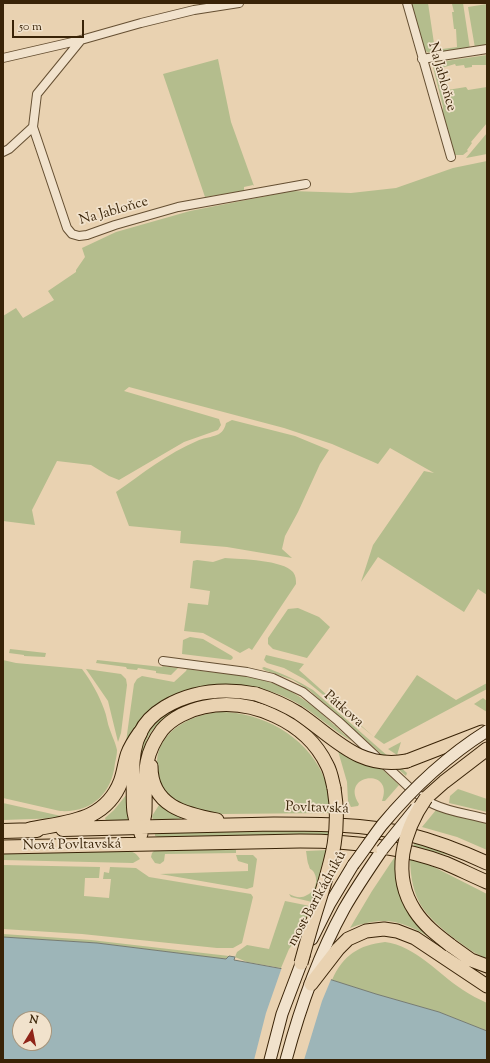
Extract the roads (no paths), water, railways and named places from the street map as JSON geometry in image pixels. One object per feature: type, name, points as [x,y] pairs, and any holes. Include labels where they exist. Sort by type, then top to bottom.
[{"type":"highway","points":[[28,830],[82,819],[103,808],[112,798],[119,786],[128,754],[140,733]]},
{"type":"highway","name":"Nová Povltavská","points":[[3,830],[140,827]]},
{"type":"main road","points":[[140,827],[136,822],[134,814],[132,774],[134,752],[140,733],[148,720],[159,710],[185,697],[219,691],[238,691],[256,694],[286,706],[300,714],[340,745],[358,755],[374,760],[391,762],[407,761],[487,730]]},
{"type":"main road","points":[[300,963],[335,844],[337,828],[338,811],[334,788],[327,764],[317,749],[304,736],[279,718],[253,708],[237,705],[208,706],[192,710],[163,729],[154,744],[145,769],[146,812],[140,827],[141,844],[300,841],[362,844],[392,848],[445,863],[485,882]]},
{"type":"main road","name":"most Barikádníků","points":[[270,1060],[282,1014],[300,963],[322,918],[353,865],[381,826],[397,807],[438,767],[487,730]]},
{"type":"main road","points":[[154,744],[151,760],[151,775],[159,793],[168,803],[190,815],[246,825]]},
{"type":"main road","name":"most Barikádníků","points":[[286,1060],[300,1014],[328,940],[356,888],[382,850],[408,817],[426,798],[449,778],[487,749]]},
{"type":"main road","points":[[426,798],[414,818],[406,838],[402,864],[403,883],[408,900],[415,912],[446,950],[484,984]]},
{"type":"main road","name":"Povltavská","points":[[140,827],[335,825],[406,834],[442,844],[487,863]]},
{"type":"main road","name":"Nová Povltavská","points":[[3,847],[141,844]]},
{"type":"main road","points":[[311,984],[343,943],[355,935],[370,930],[384,929],[403,932],[487,966]]},
{"type":"street","points":[[3,58],[81,40],[194,10],[239,3]]},
{"type":"street","name":"Na Jabloňce","points":[[407,3],[451,158]]},
{"type":"street","name":"Na Jabloňce","points":[[81,40],[37,94],[33,127],[67,228],[72,234],[87,236],[116,225],[178,207],[306,184]]},
{"type":"street","points":[[422,59],[487,49]]},
{"type":"street","points":[[3,152],[33,127]]},
{"type":"street","name":"Pátkova","points":[[163,661],[247,672],[273,678],[303,692],[338,721],[412,790],[433,804],[487,819]]},
{"type":"water","points":[[3,937],[97,943],[226,959],[229,956],[235,957],[234,960],[311,974],[439,1012],[487,1031],[487,1060],[3,1060]]}]
